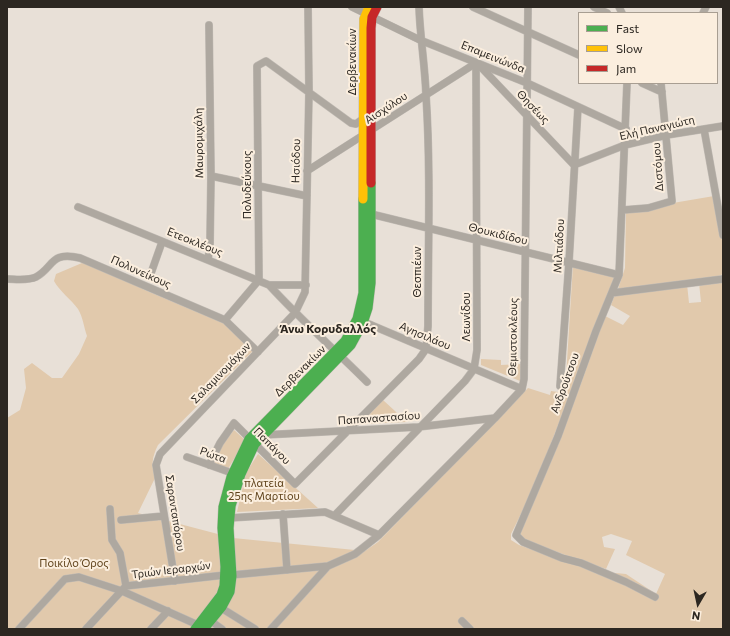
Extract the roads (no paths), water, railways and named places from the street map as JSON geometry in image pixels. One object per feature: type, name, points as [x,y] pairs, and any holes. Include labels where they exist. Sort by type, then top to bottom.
[{"type":"street","name":"Ησιόδου","points":[[295,313],[306,285],[309,91],[308,7]]},
{"type":"street","name":"Επαμεινώνδα","points":[[352,7],[369,12],[420,40],[527,83],[626,129]]},
{"type":"street","points":[[369,12],[377,7]]},
{"type":"street","name":"Θεσπιέων","points":[[419,7],[420,40],[426,95],[429,164],[428,326],[426,349]]},
{"type":"street","points":[[473,7],[578,55]]},
{"type":"street","name":"Θεμιστοκλέους","points":[[270,629],[328,566],[355,554],[379,535],[522,389],[524,379],[528,7]]},
{"type":"street","points":[[594,7],[605,12]]},
{"type":"street","name":"Δερβενακίων","points":[[199,628],[217,606],[228,598],[231,591],[222,518],[225,497],[232,473],[252,442],[339,354],[351,346],[368,312],[371,293],[371,214],[368,132],[364,118],[364,28],[369,12]]},
{"type":"street","name":"Δερβενακίων","points":[[229,575],[229,518],[232,499],[238,478],[252,442],[263,435],[339,354],[352,331],[360,311],[363,298],[368,132],[369,12]]},
{"type":"street","name":"Μαυρομιχάλη","points":[[208,260],[210,244],[211,176],[209,25]]},
{"type":"street","name":"Πολυδεύκους","points":[[259,280],[257,66],[266,61],[309,91]]},
{"type":"street","name":"Αισχύλου","points":[[307,171],[476,63]]},
{"type":"street","name":"Θησέως","points":[[476,63],[574,165]]},
{"type":"street","name":"Λεωνίδου","points":[[474,369],[477,350],[476,63]]},
{"type":"street","name":"Ανδρούτσου","points":[[627,84],[623,210],[619,275],[596,331],[558,436],[516,535],[523,542],[562,558],[581,563],[626,582],[655,597]]},
{"type":"street","points":[[644,84],[662,92]]},
{"type":"street","name":"Διστόμου","points":[[623,210],[648,208],[672,201],[661,84]]},
{"type":"street","points":[[309,91],[351,123],[356,124],[364,118]]},
{"type":"street","name":"Μιλτιάδου","points":[[560,386],[578,107]]},
{"type":"street","name":"Ελή Παναγιώτη","points":[[574,165],[625,145],[667,135],[723,126]]},
{"type":"street","points":[[704,129],[723,235]]},
{"type":"street","points":[[211,176],[307,196]]},
{"type":"street","name":"Ετεοκλέους","points":[[78,207],[269,285],[306,285]]},
{"type":"street","name":"Θουκιδίδου","points":[[371,214],[619,275]]},
{"type":"street","points":[[150,276],[162,242]]},
{"type":"street","name":"Πολυνείκους","points":[[7,279],[35,277],[57,259],[74,256],[225,320],[258,352]]},
{"type":"street","points":[[612,293],[723,279]]},
{"type":"street","points":[[225,320],[259,280]]},
{"type":"street","points":[[269,285],[295,313],[367,382]]},
{"type":"street","name":"Σαλαμινομάχων","points":[[163,449],[295,313]]},
{"type":"street","name":"Αγησιλάου","points":[[364,322],[522,389]]},
{"type":"street","points":[[348,431],[420,359],[426,349]]},
{"type":"street","points":[[335,515],[474,369]]},
{"type":"street","name":"Παπαναστασίου","points":[[263,435],[282,436],[418,427],[495,418]]},
{"type":"street","name":"Παπάγου","points":[[209,465],[220,443],[234,423],[295,484],[348,431]]},
{"type":"street","name":"Σαρανταπόρου","points":[[163,449],[156,465],[175,581]]},
{"type":"street","name":"Ρώτα","points":[[187,457],[232,473]]},
{"type":"street","points":[[86,629],[124,589],[120,553],[112,540],[110,509]]},
{"type":"street","points":[[229,518],[325,512],[379,535]]},
{"type":"street","points":[[283,514],[286,570]]},
{"type":"street","points":[[121,520],[164,516]]},
{"type":"street","name":"Τριών Ιεραρχών","points":[[124,589],[175,581],[328,566]]},
{"type":"street","points":[[19,629],[65,579],[79,577],[124,589],[199,628]]},
{"type":"street","points":[[217,606],[255,629]]},
{"type":"street","points":[[151,629],[168,611]]},
{"type":"street","points":[[207,619],[222,629]]},
{"type":"street","points":[[462,621],[470,629]]},
{"type":"district","name":"Άνω Κορυδαλλός","points":[[328,329]]},
{"type":"park label","name":"πλατεία 25ης Μαρτίου","points":[[264,489]]},
{"type":"park label","name":"Ποικίλο Όρος","points":[[74,563]]}]
